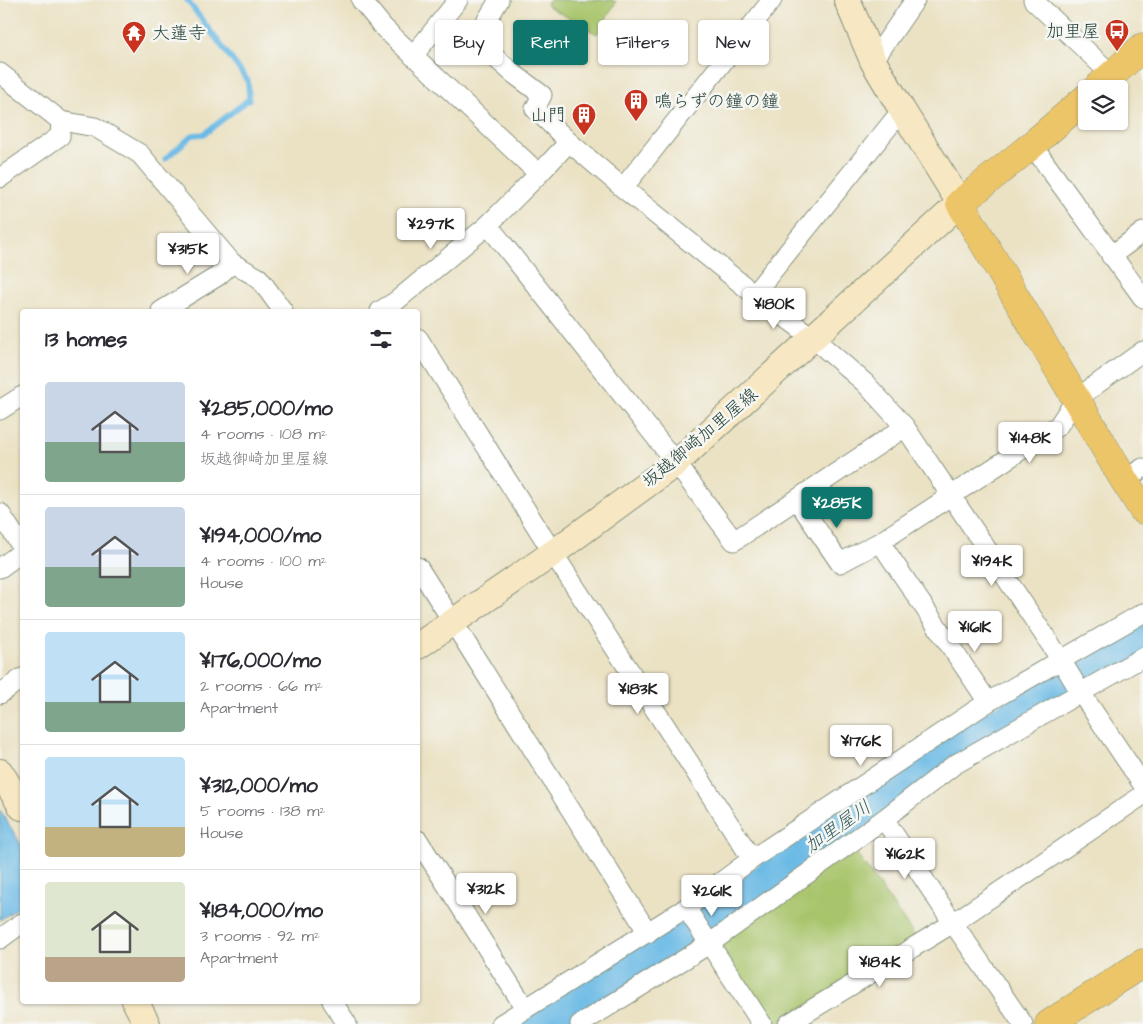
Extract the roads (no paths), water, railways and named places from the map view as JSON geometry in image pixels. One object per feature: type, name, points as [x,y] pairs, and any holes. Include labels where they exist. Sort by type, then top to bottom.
[{"type":"main road","points":[[1106,80],[1143,47]]},
{"type":"main road","name":"坂越御崎加里屋線","points":[[960,203],[1078,105]]},
{"type":"main road","points":[[960,203],[1076,399],[1133,474],[1143,510]]},
{"type":"main road","points":[[1049,1024],[1143,963]]},
{"type":"street","points":[[361,0],[384,28],[539,174]]},
{"type":"street","points":[[413,56],[458,0]]},
{"type":"street","points":[[499,0],[475,40],[514,74],[542,95],[535,109],[570,142],[623,188],[754,294],[814,338],[865,383],[905,427],[1143,785]]},
{"type":"street","points":[[623,188],[772,0]]},
{"type":"street","points":[[847,0],[873,61],[960,203]]},
{"type":"street","points":[[873,61],[915,0]]},
{"type":"street","points":[[1033,0],[1102,80]]},
{"type":"street","points":[[0,73],[61,121],[96,127],[140,154],[232,263],[259,278],[281,309]]},
{"type":"street","points":[[754,294],[902,110]]},
{"type":"street","points":[[0,178],[60,136],[61,121]]},
{"type":"street","points":[[392,308],[488,225],[570,142]]},
{"type":"street","points":[[1032,145],[1143,298]]},
{"type":"street","name":"坂越御崎加里屋線","points":[[420,645],[553,553],[676,463],[960,203]]},
{"type":"street","points":[[488,225],[676,463],[734,542],[905,427]]},
{"type":"street","points":[[1111,256],[1143,232]]},
{"type":"street","points":[[165,309],[218,276],[232,263]]},
{"type":"street","points":[[420,341],[553,553],[752,859]]},
{"type":"street","points":[[797,500],[840,563],[880,542],[1058,426],[1076,399],[1143,351]]},
{"type":"street","points":[[0,410],[20,397]]},
{"type":"street","points":[[0,513],[20,544]]},
{"type":"street","points":[[880,542],[988,702]]},
{"type":"street","points":[[0,568],[20,553]]},
{"type":"street","points":[[420,571],[648,933]]},
{"type":"street","points":[[501,1024],[686,908],[752,859],[988,702],[1143,613]]},
{"type":"street","points":[[580,1024],[709,944],[884,818],[954,764],[1143,657]]},
{"type":"street","points":[[0,694],[20,679]]},
{"type":"street","points":[[0,772],[20,804]]},
{"type":"street","points":[[788,1024],[953,922],[1143,795]]},
{"type":"street","points":[[884,818],[1023,1024]]},
{"type":"street","points":[[420,843],[525,1008]]},
{"type":"street","points":[[686,908],[762,1024]]},
{"type":"street","points":[[0,939],[20,924]]},
{"type":"street","points":[[137,1004],[147,1024]]},
{"type":"street","points":[[334,1004],[347,1024]]},
{"type":"water","points":[[0,810],[20,843],[20,906],[0,920]]},
{"type":"waterway","points":[[165,159],[193,135],[204,134],[249,99],[248,81],[187,0]]},
{"type":"waterway","name":"加里屋川","points":[[538,1024],[723,909],[923,767],[1143,637]]},
{"type":"place","name":"加里屋","points":[[1117,52]]},
{"type":"place","name":"大蓮寺","points":[[134,54]]},
{"type":"place","name":"鳴らずの鐘の鐘","points":[[636,122]]},
{"type":"place","name":"山門","points":[[584,136]]}]
